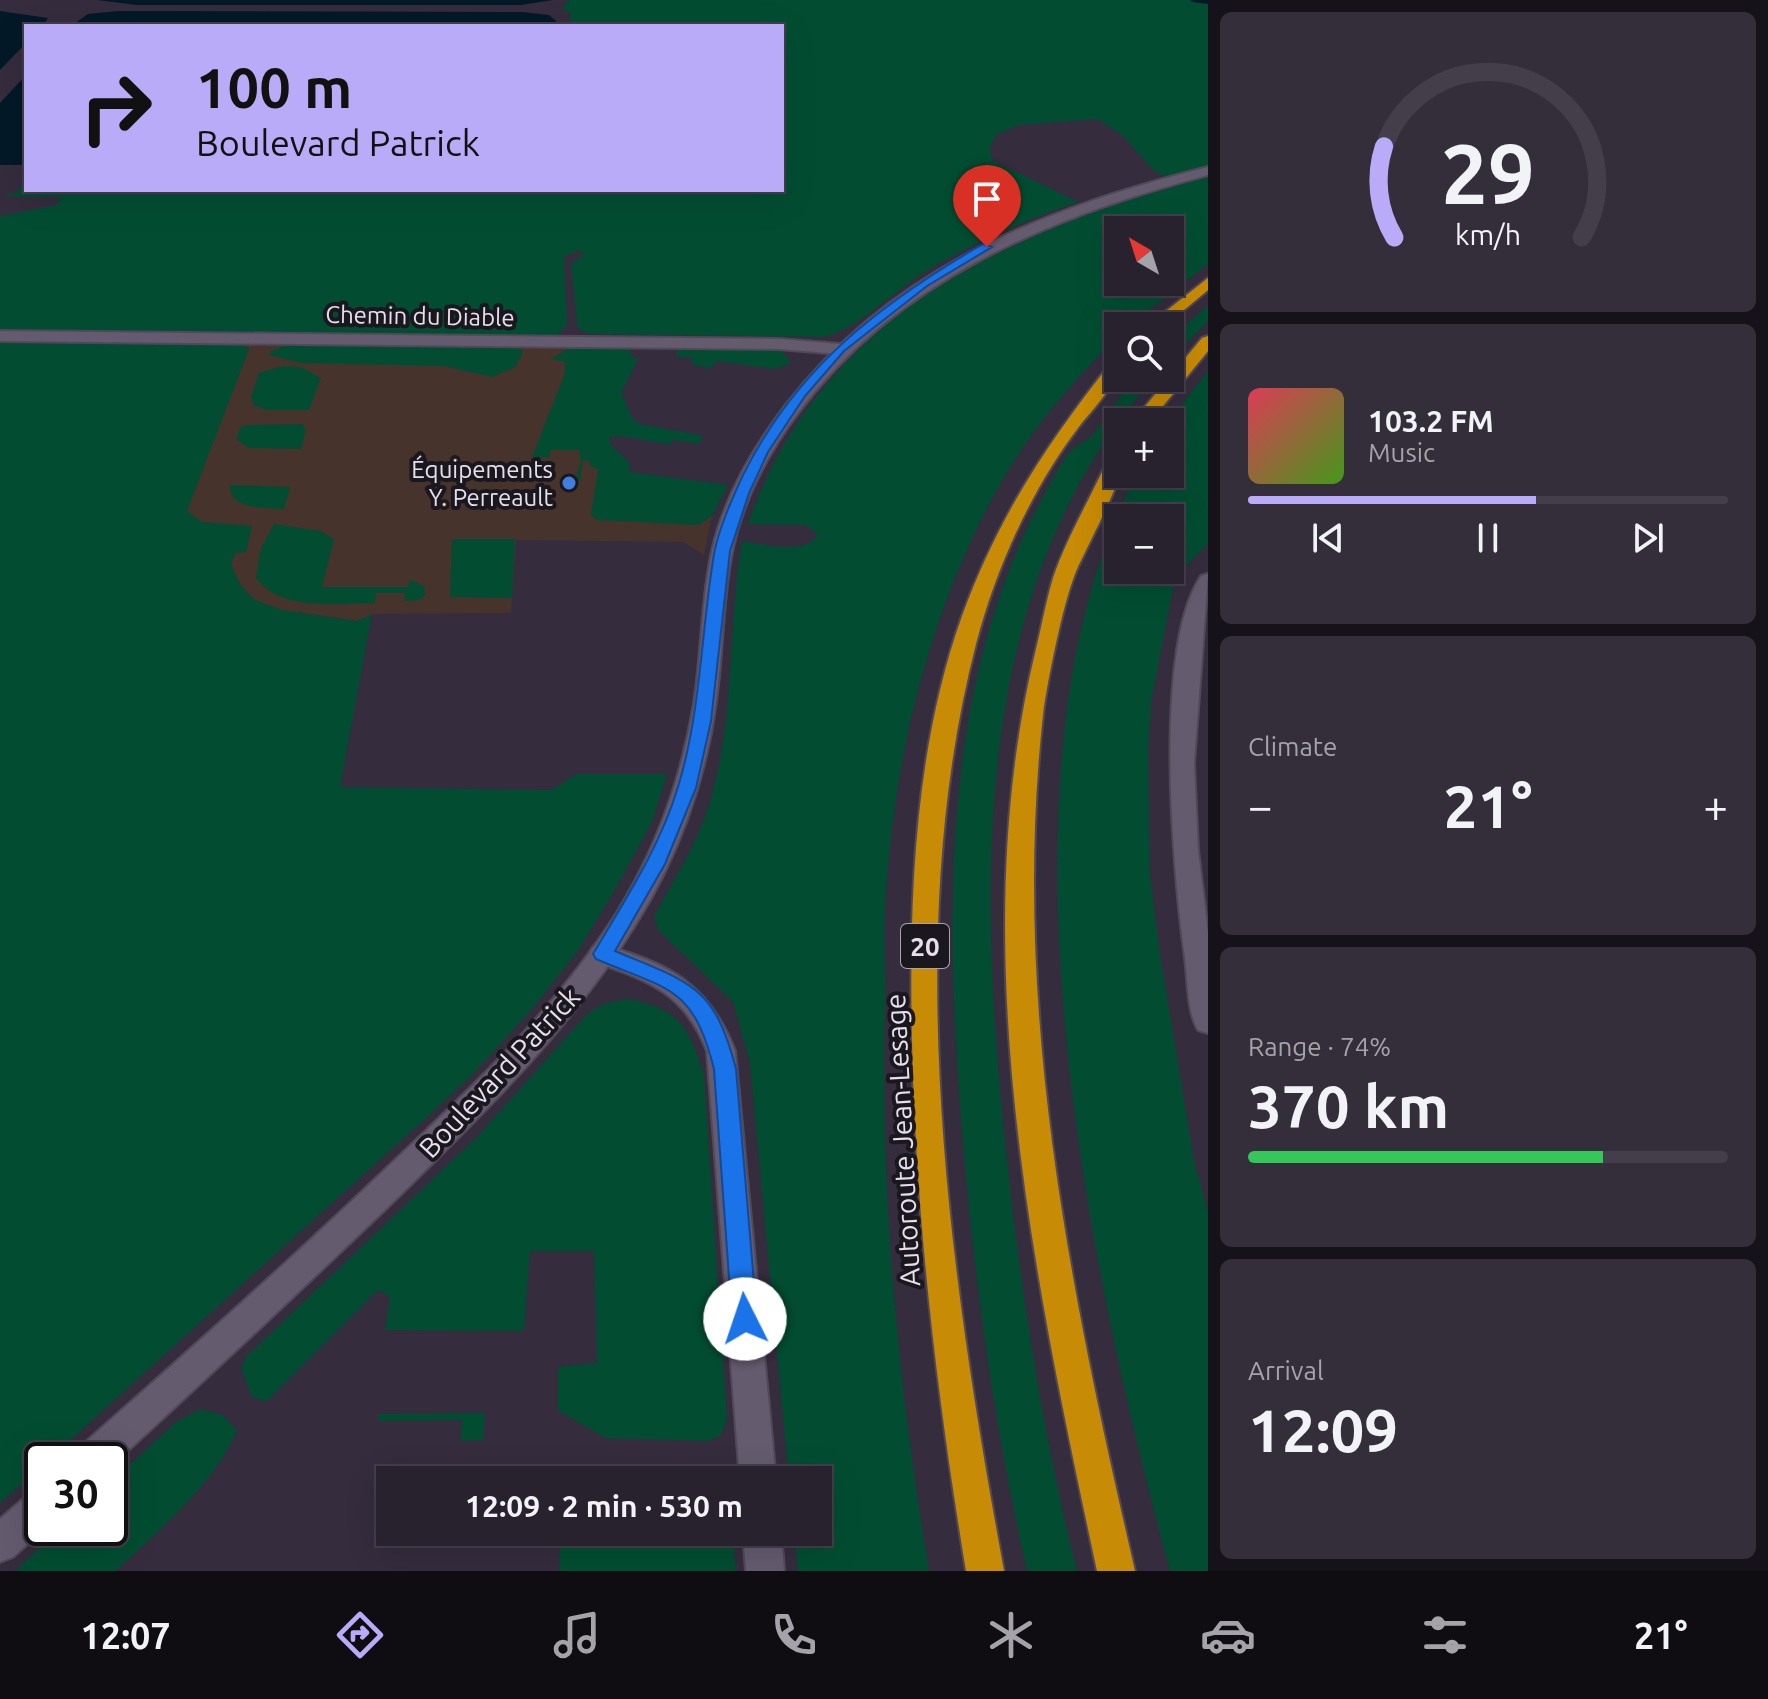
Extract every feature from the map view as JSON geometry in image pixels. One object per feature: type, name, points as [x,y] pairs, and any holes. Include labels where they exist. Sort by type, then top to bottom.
[{"type":"highway","points":[[1172,312],[1208,282]]},
{"type":"highway","points":[[1153,408],[1208,341]]},
{"type":"highway","name":"Autoroute Jean-Lesage","points":[[985,1571],[949,1350],[935,1213],[925,967],[933,788],[959,661],[997,550],[1048,454],[1104,382]]},
{"type":"highway","points":[[1104,484],[1082,527],[1051,619],[1027,744],[1021,851],[1024,1008],[1042,1186],[1067,1346],[1116,1571]]},
{"type":"street","name":"Boulevard Patrick","points":[[112,1442],[313,1260],[467,1111],[567,1001],[603,954],[656,864],[689,780],[705,699],[722,551],[742,493],[761,452],[789,409],[840,349],[923,284],[987,247],[1085,206],[1208,171]]},
{"type":"street","name":"Chemin du Diable","points":[[0,336],[779,344],[840,349]]},
{"type":"street","points":[[1208,580],[1198,599],[1192,623],[1182,745],[1186,884],[1208,1023]]},
{"type":"street","points":[[603,954],[685,989],[709,1018],[721,1051],[757,1466]]},
{"type":"street","points":[[0,1544],[24,1522]]},
{"type":"street","points":[[763,1546],[765,1571]]},
{"type":"shaded area","points":[[243,345],[630,348],[598,469],[698,525],[712,516],[704,555],[684,542],[516,540],[511,613],[373,614],[357,621],[282,610],[255,600],[241,586],[231,565],[235,554],[186,511],[249,349]]},
{"type":"green space","points":[[569,0],[1208,0],[1208,166],[1166,176],[1155,172],[1122,135],[1097,119],[1018,125],[997,134],[989,148],[993,161],[1078,202],[1019,224],[963,251],[926,271],[848,327],[823,337],[589,334],[578,328],[577,322],[571,264],[584,254],[578,250],[564,257],[567,325],[557,335],[0,331],[0,216],[56,205],[63,197],[0,196],[16,193],[24,183],[24,192],[784,192],[784,24],[571,24],[570,13],[562,8]]},
{"type":"green space","points":[[1208,177],[1208,264],[1184,283],[1184,216],[1104,216],[1104,296],[1167,296],[1147,312],[1104,312],[1104,350],[1031,436],[980,522],[957,574],[920,682],[907,738],[889,851],[884,920],[884,1077],[889,1219],[900,1360],[929,1571],[798,1571],[795,1546],[832,1546],[832,1466],[788,1466],[750,1063],[733,1002],[659,931],[654,917],[697,837],[717,775],[727,708],[742,541],[794,547],[812,541],[818,534],[805,525],[748,524],[781,451],[823,389],[873,336],[931,292],[994,255],[1062,224]]},
{"type":"green space","points":[[1208,306],[1208,321],[1184,346],[1184,326]]},
{"type":"green space","points":[[0,343],[243,345],[249,349],[187,511],[202,522],[252,526],[246,552],[235,553],[231,565],[241,586],[255,600],[282,610],[357,621],[372,614],[340,787],[551,790],[577,774],[667,774],[652,822],[577,952],[531,1010],[472,1075],[68,1442],[24,1442],[24,1482],[0,1503]]},
{"type":"green space","points":[[287,345],[520,348],[523,353],[515,367],[492,377],[443,366],[301,363],[269,355],[271,351]]},
{"type":"green space","points":[[569,348],[630,348],[631,356],[638,359],[621,393],[633,419],[640,424],[704,436],[699,444],[609,437],[611,445],[630,464],[629,472],[728,485],[712,516],[698,525],[597,520],[591,515],[598,469],[589,466],[590,461],[583,460],[580,481],[575,481],[581,461],[579,450],[550,450],[549,458],[532,457],[565,373],[565,362],[551,359]]},
{"type":"green space","points":[[677,349],[781,350],[791,363],[774,369],[717,361],[711,368],[692,365],[693,358],[677,357]]},
{"type":"green space","points":[[282,366],[301,367],[321,378],[309,410],[266,410],[254,405],[251,397],[259,373]]},
{"type":"green space","points":[[1208,371],[1208,543],[1184,568],[1184,504],[1125,504],[1132,488],[1184,488],[1184,408],[1179,408]]},
{"type":"green space","points":[[1124,392],[1144,392],[1132,408],[1112,408]]},
{"type":"green space","points":[[1104,419],[1104,445],[1092,461],[1047,552],[1017,649],[999,750],[991,853],[992,958],[998,1061],[1019,1264],[1054,1469],[1077,1571],[1027,1571],[995,1407],[967,1187],[956,1050],[953,883],[958,800],[969,718],[987,637],[1014,559],[1050,484],[1064,459],[1091,436]]},
{"type":"green space","points":[[302,424],[306,429],[301,449],[249,448],[236,439],[241,427],[247,425]]},
{"type":"green space","points":[[230,485],[290,487],[284,509],[259,508],[242,503],[231,493]]},
{"type":"green space","points":[[274,524],[321,531],[334,539],[322,587],[408,587],[410,580],[424,586],[425,596],[419,600],[405,601],[405,593],[376,593],[375,603],[327,604],[295,601],[280,596],[256,578],[261,548]]},
{"type":"green space","points":[[452,539],[515,539],[512,598],[450,597]]},
{"type":"green space","points":[[1104,558],[1104,584],[1174,584],[1151,702],[1148,752],[1150,876],[1194,1161],[1208,1212],[1208,1571],[1170,1571],[1138,1448],[1108,1312],[1082,1167],[1064,1017],[1057,869],[1065,725],[1091,592]]},
{"type":"green space","points":[[627,999],[659,1008],[679,1022],[693,1044],[704,1075],[727,1420],[721,1435],[708,1441],[605,1438],[558,1410],[558,1367],[597,1363],[594,1251],[530,1251],[524,1331],[385,1330],[390,1297],[378,1290],[267,1401],[252,1397],[241,1368],[247,1356],[478,1136],[587,1014],[603,1004]]},
{"type":"green space","points":[[200,1409],[223,1415],[237,1430],[200,1488],[116,1571],[15,1571],[42,1546],[128,1546],[128,1466],[176,1422]]},
{"type":"green space","points":[[485,1413],[483,1440],[461,1441],[462,1420],[378,1421],[379,1414]]},
{"type":"green space","points":[[733,1546],[736,1571],[559,1571],[560,1548]]},
{"type":"water","points":[[97,0],[553,0],[521,5],[137,5]]},
{"type":"water","points":[[0,11],[48,18],[44,24],[24,24],[24,45],[0,70]]},
{"type":"water","points":[[118,11],[522,12],[549,15],[556,21],[555,24],[74,24],[88,14]]},
{"type":"water","points":[[24,77],[24,165],[0,165],[0,103]]},
{"type":"waterway","points":[[1193,0],[1208,2]]},
{"type":"place","name":"Équipements Y. Perreault","points":[[569,483]]},
{"type":"route","points":[[745,1319],[725,1069],[709,1018],[701,1004],[685,989],[661,976],[603,954],[627,918],[656,864],[687,788],[702,721],[722,551],[742,493],[761,452],[800,394],[840,349],[923,284],[987,247]]}]
